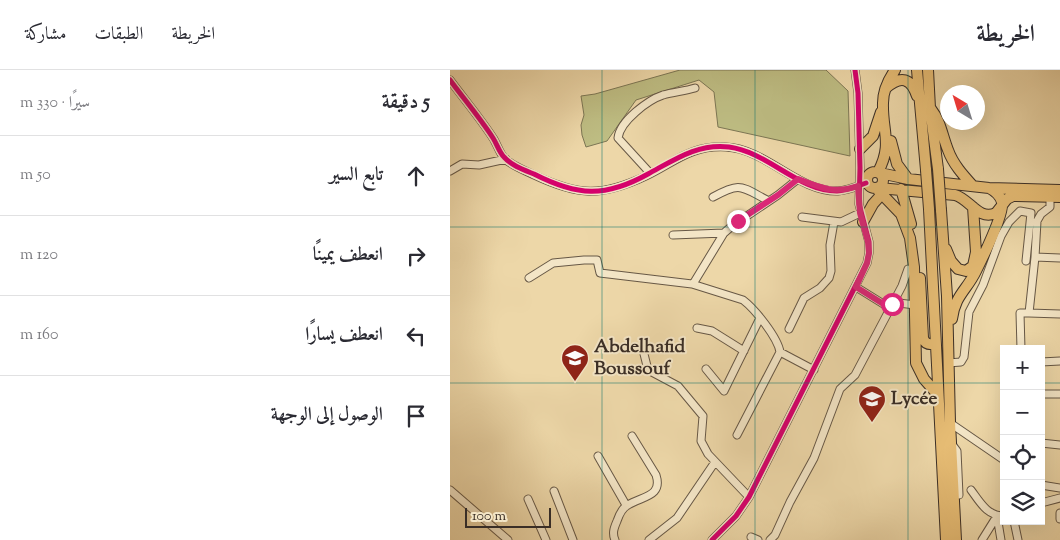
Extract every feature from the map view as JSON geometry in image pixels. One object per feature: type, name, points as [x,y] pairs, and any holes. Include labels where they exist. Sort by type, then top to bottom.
[{"type":"highway","points":[[860,149],[873,136],[883,107],[886,89],[895,70]]},
{"type":"highway","points":[[917,70],[938,169],[943,241],[956,540]]},
{"type":"highway","points":[[928,70],[925,107],[926,170],[946,540]]},
{"type":"highway","points":[[886,89],[894,81],[898,80],[907,80],[913,86],[925,107],[940,123],[952,160],[973,186]]},
{"type":"highway","points":[[879,173],[886,152],[883,107]]},
{"type":"highway","points":[[886,131],[897,164],[908,179]]},
{"type":"highway","points":[[879,173],[908,179],[989,188],[1060,190]]},
{"type":"highway","points":[[873,188],[884,182],[883,177],[879,173]]},
{"type":"highway","points":[[873,188],[955,195],[963,198],[983,214],[992,215],[996,213],[1007,199],[1016,195],[1055,197]]},
{"type":"highway","points":[[861,218],[873,204],[873,188]]},
{"type":"highway","points":[[873,188],[901,214],[910,238],[914,267],[916,363],[924,379],[938,395]]},
{"type":"highway","points":[[947,335],[955,304],[976,271],[1001,217],[1002,205],[1000,197],[989,188]]},
{"type":"highway","points":[[901,189],[918,257],[923,338],[928,344],[935,344]]},
{"type":"highway","points":[[943,241],[955,268],[963,271],[973,266],[976,252],[973,207]]},
{"type":"street","points":[[712,540],[736,516],[749,497],[867,263],[869,253],[868,242],[861,218],[873,188],[860,149],[856,72]]},
{"type":"street","points":[[450,80],[494,139],[506,159],[540,177],[570,189],[594,192],[620,187],[678,157],[695,150],[712,147],[727,147],[755,154],[798,179],[832,190],[873,188]]},
{"type":"street","points":[[650,173],[618,138],[618,133],[626,121],[644,105],[662,96],[695,88]]},
{"type":"street","points":[[450,171],[462,164],[479,165],[506,159]]},
{"type":"street","points":[[693,284],[724,233],[798,179]]},
{"type":"street","points":[[713,197],[728,188],[738,186],[769,201]]},
{"type":"street","points":[[1029,313],[1037,221],[1039,216],[1050,207],[1055,197]]},
{"type":"street","points":[[948,363],[961,362],[964,357],[969,312],[983,285],[1001,236],[1009,222],[1020,211],[1031,213],[1026,261]]},
{"type":"street","points":[[802,217],[834,222],[861,218]]},
{"type":"street","points":[[789,328],[804,298],[820,288],[831,271],[830,246],[834,222]]},
{"type":"street","points":[[673,235],[724,233]]},
{"type":"street","points":[[1035,257],[1060,258]]},
{"type":"street","points":[[529,278],[553,263],[589,259],[597,260],[600,273],[693,284],[743,300],[760,318],[778,344],[780,352],[737,435]]},
{"type":"street","points":[[770,540],[776,535],[790,502],[814,458],[840,389],[854,374],[905,280],[908,268]]},
{"type":"street","points":[[856,287],[885,305],[914,305]]},
{"type":"street","points":[[1021,345],[1020,313],[1060,314]]},
{"type":"street","points":[[706,369],[724,391],[760,318]]},
{"type":"street","points":[[697,328],[712,331],[744,351]]},
{"type":"street","points":[[642,350],[648,370],[678,386],[703,416],[701,441],[708,454],[749,497]]},
{"type":"street","points":[[780,352],[814,370]]},
{"type":"street","points":[[1045,362],[1060,361]]},
{"type":"street","points":[[1045,394],[1060,394]]},
{"type":"street","points":[[950,423],[1000,457]]},
{"type":"street","points":[[615,540],[613,536],[614,529],[622,510],[626,506],[655,492],[658,482],[656,475],[632,436]]},
{"type":"street","points":[[951,442],[957,451],[960,540]]},
{"type":"street","points":[[1045,443],[1060,445]]},
{"type":"street","points":[[598,456],[626,506]]},
{"type":"street","points":[[648,540],[677,518],[715,462]]},
{"type":"street","points":[[1045,486],[1060,488]]},
{"type":"street","points":[[450,490],[508,540]]},
{"type":"street","points":[[970,490],[984,508],[990,513],[1000,516],[982,539]]},
{"type":"street","points":[[554,491],[573,540]]},
{"type":"street","points":[[1045,502],[1060,498]]},
{"type":"street","points":[[528,499],[546,540]]},
{"type":"street","points":[[1060,513],[1060,520]]},
{"type":"street","points":[[1000,525],[1001,540]]},
{"type":"street","points":[[1015,525],[1018,540]]},
{"type":"shaded area","points":[[680,70],[826,70],[848,91],[850,156],[718,127],[714,92],[699,80],[636,100],[607,141],[586,147],[581,125],[584,115],[581,96],[595,94]]},
{"type":"cycle path","points":[[712,540],[736,516],[749,497],[867,263],[869,242],[859,204],[858,93],[855,70]]},
{"type":"cycle path","points":[[450,80],[483,123],[507,160],[522,169],[564,187],[591,191],[618,187],[633,182],[677,158],[697,150],[718,146],[743,150],[809,185],[823,189],[841,191],[866,183]]},
{"type":"place","name":"Abdelhafid Boussouf","points":[[575,382]]},
{"type":"place","name":"Lycée","points":[[872,423]]},
{"type":"route","points":[[738,221],[778,195],[798,179],[816,186],[839,191],[858,186],[858,204],[869,253],[867,263],[856,287],[885,305],[892,304]]}]
